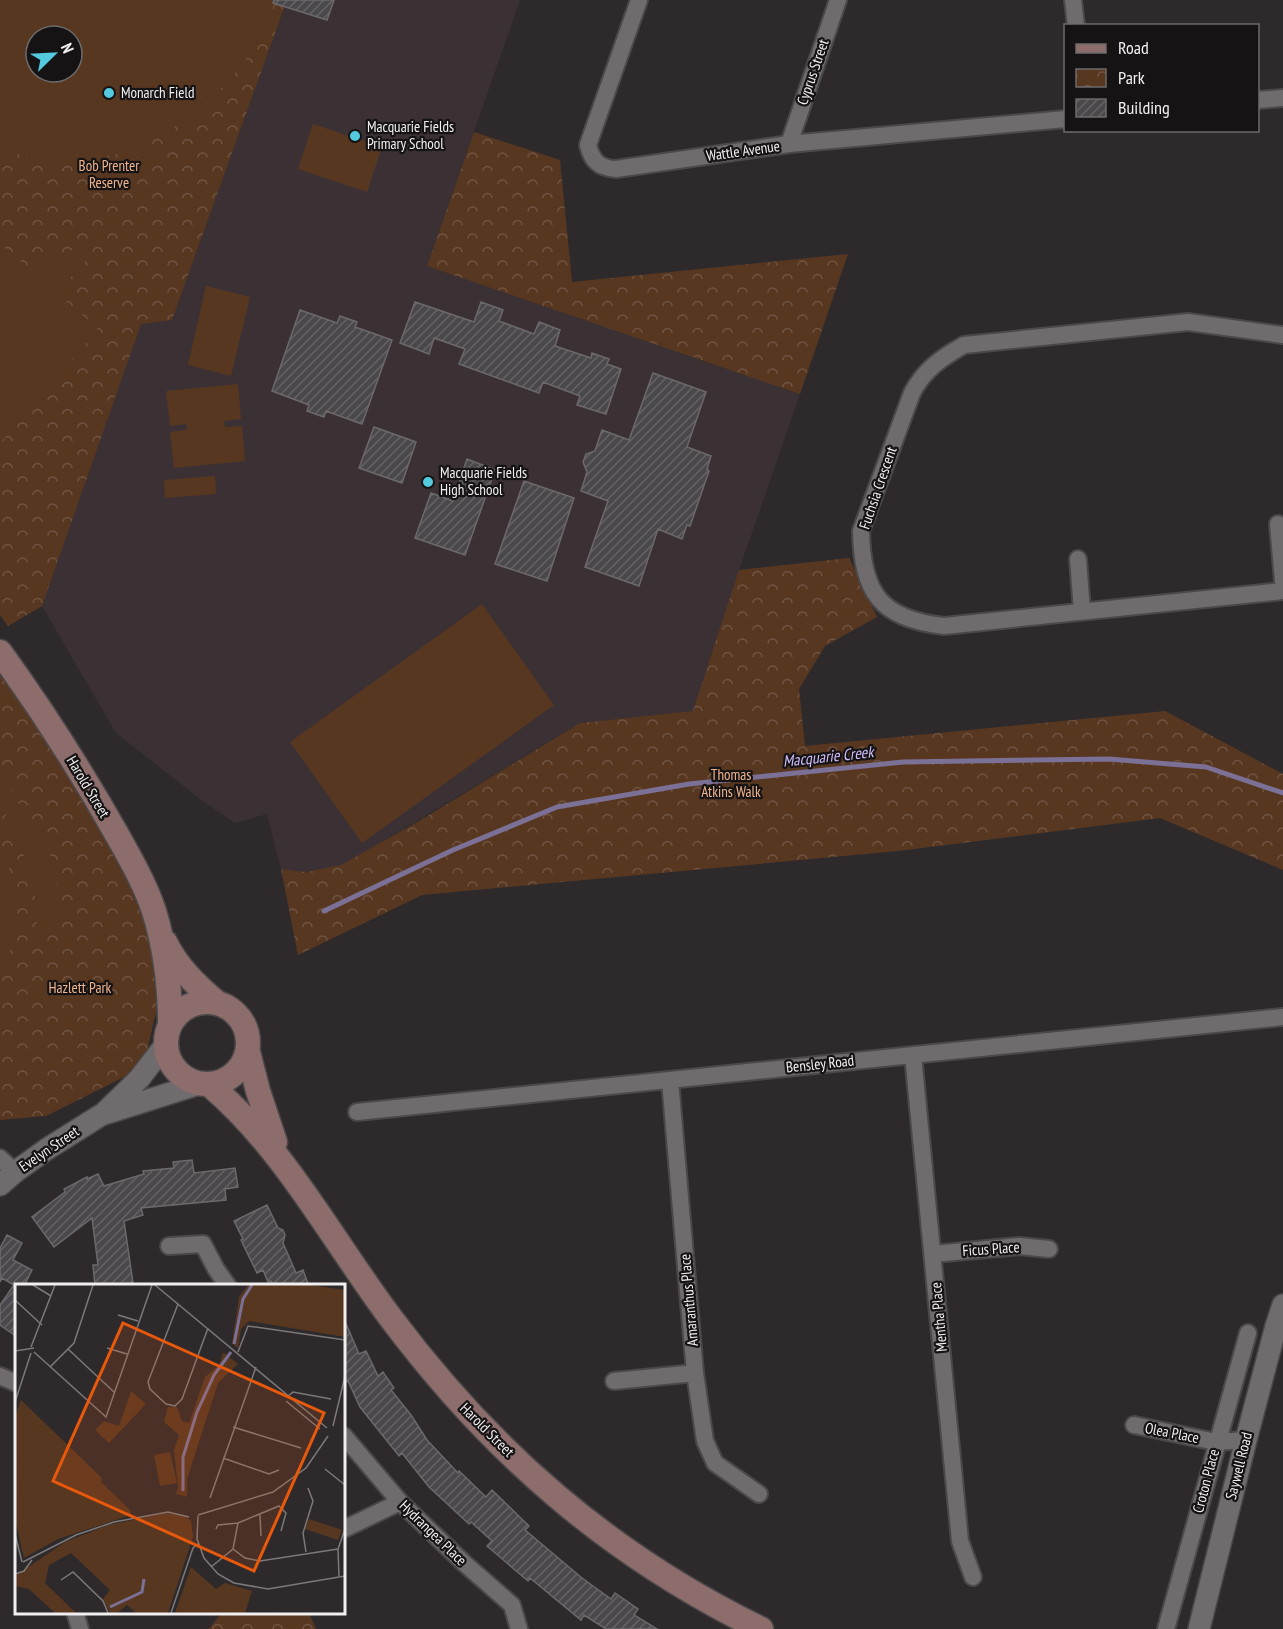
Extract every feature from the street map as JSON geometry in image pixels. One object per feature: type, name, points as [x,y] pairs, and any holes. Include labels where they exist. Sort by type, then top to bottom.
[{"type":"main road","name":"Harold Street","points":[[0,652],[50,724],[100,805],[138,873],[160,932],[168,984],[168,1034]]},
{"type":"main road","name":"Harold Street","points":[[160,932],[176,962],[216,1002]]},
{"type":"main road","points":[[205,1001],[216,1002],[236,1013],[243,1021],[249,1042],[248,1052],[244,1062],[230,1078],[205,1084],[190,1081],[176,1070],[171,1062],[168,1034],[176,1015],[194,1004],[205,1001]]},
{"type":"main road","name":"Harold Street","points":[[248,1052],[281,1160]]},
{"type":"main road","name":"Harold Street","points":[[205,1084],[250,1122],[281,1160],[389,1315],[435,1376],[491,1437],[590,1524],[666,1576],[762,1629]]},
{"type":"street","name":"Wattle Avenue","points":[[639,0],[588,145],[595,162],[603,168],[616,169],[789,144],[1064,119]]},
{"type":"street","name":"Cyprus Street","points":[[789,144],[838,0]]},
{"type":"street","points":[[1073,0],[1076,24]]},
{"type":"street","points":[[1259,100],[1283,98]]},
{"type":"street","name":"Fuchsia Crescent","points":[[1283,335],[1188,322],[964,345],[940,359],[920,378],[912,393],[861,531],[866,575],[876,598],[896,613],[921,623],[944,626],[1283,591]]},
{"type":"street","points":[[1278,524],[1283,581]]},
{"type":"street","points":[[1077,559],[1082,611]]},
{"type":"street","name":"Bensley Road","points":[[357,1112],[1283,1017]]},
{"type":"street","name":"Evelyn Street","points":[[5,1171],[47,1149],[101,1115],[139,1079],[168,1034]]},
{"type":"street","name":"Mentha Place","points":[[913,1055],[960,1541],[973,1577]]},
{"type":"street","name":"Amaranthus Place","points":[[670,1080],[695,1373],[705,1441],[715,1463],[759,1494]]},
{"type":"street","name":"Evelyn Street","points":[[101,1115],[205,1084]]},
{"type":"street","points":[[169,1246],[203,1244],[227,1284]]},
{"type":"street","name":"Ficus Place","points":[[933,1254],[1019,1246],[1049,1249]]},
{"type":"street","name":"Saywell Road","points":[[1199,1629],[1246,1440],[1279,1327],[1283,1305]]},
{"type":"street","name":"Croton Place","points":[[1166,1629],[1248,1333]]},
{"type":"street","points":[[614,1381],[695,1373]]},
{"type":"street","points":[[0,1376],[15,1383]]},
{"type":"street","name":"Olea Place","points":[[1134,1425],[1216,1442],[1246,1440]]},
{"type":"street","name":"Hydrangea Place","points":[[345,1437],[400,1502],[512,1605],[519,1629]]},
{"type":"street","points":[[345,1529],[400,1502]]},
{"type":"street","points":[[76,1614],[80,1629]]},
{"type":"shaded area","name":"Macquarie Fields High School","points":[[287,0],[520,0],[427,266],[800,394],[739,570],[694,711],[580,723],[341,865],[306,872],[281,869],[267,814],[235,823],[204,802],[116,733],[42,606],[141,323],[172,320]]},
{"type":"green space","name":"Bob Prenter Reserve","points":[[0,0],[287,0],[172,320],[141,324],[42,606],[8,626],[0,615]]},
{"type":"green space","name":"Monarch Field","points":[[0,0],[275,0],[269,22],[242,65],[198,113],[148,142],[154,146],[157,154],[154,159],[148,163],[140,160],[134,150],[103,157],[38,160],[0,149]]},
{"type":"green space","points":[[313,124],[382,147],[367,192],[298,169]]},
{"type":"green space","points":[[474,132],[560,160],[572,282],[848,254],[800,394],[427,266]]},
{"type":"green space","points":[[0,244],[26,266],[87,245],[94,248],[88,260],[82,263],[58,294],[98,329],[0,443]]},
{"type":"green space","points":[[206,286],[250,297],[231,376],[188,365]]},
{"type":"green space","points":[[238,384],[241,419],[224,421],[225,427],[242,426],[245,461],[174,468],[170,432],[187,430],[186,424],[170,426],[166,391]]},
{"type":"green space","points":[[215,476],[216,494],[165,498],[164,480]]},
{"type":"green space","name":"Thomas Atkins Walk","points":[[849,558],[877,617],[825,646],[799,689],[805,746],[1165,711],[1283,774],[1283,870],[1160,818],[898,851],[422,895],[298,955],[281,869],[306,872],[341,865],[419,821],[580,723],[693,711],[739,570]]},
{"type":"green space","points":[[482,604],[554,705],[362,843],[290,742]]},
{"type":"green space","name":"Hazlett Park","points":[[0,666],[82,798],[139,898],[162,987],[146,1055],[132,1073],[46,1116],[0,1120]]},
{"type":"green space","points":[[0,767],[31,828],[50,854],[59,894],[59,924],[54,934],[45,937],[37,927],[36,902],[30,873],[9,820],[0,806]]},
{"type":"green space","points":[[0,843],[11,877],[15,912],[11,946],[0,981]]},
{"type":"green space","points":[[220,1614],[309,1614],[316,1629],[209,1629]]},
{"type":"building","points":[[274,0],[334,0],[327,20],[273,3]]},
{"type":"building","points":[[415,302],[474,322],[481,302],[503,310],[499,321],[534,334],[539,322],[560,330],[555,346],[591,358],[592,353],[609,359],[607,364],[621,369],[606,414],[577,405],[580,396],[543,382],[539,393],[459,364],[465,349],[434,338],[429,354],[400,343]]},
{"type":"building","points":[[300,310],[337,323],[340,316],[357,322],[355,327],[392,340],[362,424],[326,411],[324,417],[307,411],[309,405],[272,391]]},
{"type":"building","points":[[653,373],[706,392],[687,447],[711,456],[707,469],[709,471],[690,526],[687,525],[682,539],[658,529],[639,586],[585,567],[608,501],[581,491],[587,472],[583,462],[586,454],[595,451],[602,430],[629,440]]},
{"type":"building","points":[[374,427],[416,442],[402,483],[359,468]]},
{"type":"building","points":[[467,459],[495,470],[465,555],[415,538],[431,493],[453,501]]},
{"type":"building","points":[[524,481],[574,498],[547,581],[495,564]]},
{"type":"building","points":[[192,1160],[194,1173],[235,1168],[238,1187],[225,1189],[226,1200],[141,1208],[143,1215],[124,1221],[133,1283],[95,1284],[93,1265],[98,1265],[92,1218],[54,1247],[32,1217],[65,1192],[64,1189],[87,1177],[87,1179],[98,1174],[104,1186],[144,1174],[143,1171],[174,1168],[173,1162]]},
{"type":"building","points":[[267,1205],[278,1228],[283,1230],[285,1235],[283,1243],[296,1273],[303,1270],[308,1284],[272,1284],[271,1281],[268,1282],[263,1270],[257,1273],[234,1221]]},
{"type":"building","points":[[7,1235],[22,1243],[13,1260],[32,1270],[25,1284],[15,1284],[15,1335],[0,1325],[0,1305],[14,1285],[2,1278],[0,1282],[0,1248]]},
{"type":"building","points":[[345,1321],[359,1354],[366,1351],[378,1376],[383,1372],[394,1388],[391,1390],[427,1440],[458,1473],[459,1471],[486,1497],[492,1490],[529,1526],[525,1530],[611,1599],[615,1593],[638,1609],[634,1615],[657,1629],[606,1629],[584,1615],[581,1620],[530,1578],[528,1581],[487,1546],[492,1541],[471,1522],[469,1524],[429,1487],[402,1453],[399,1456],[360,1407],[348,1381],[345,1382]]},
{"type":"waterway","name":"Macquarie Creek","points":[[324,911],[453,850],[557,807],[689,784],[903,762],[1109,759],[1206,767],[1283,793]]},
{"type":"place","name":"Monarch Field","points":[[109,93]]},
{"type":"place","name":"Macquarie Fields Primary School","points":[[355,136]]},
{"type":"place","name":"Macquarie Fields High School","points":[[428,482]]}]
